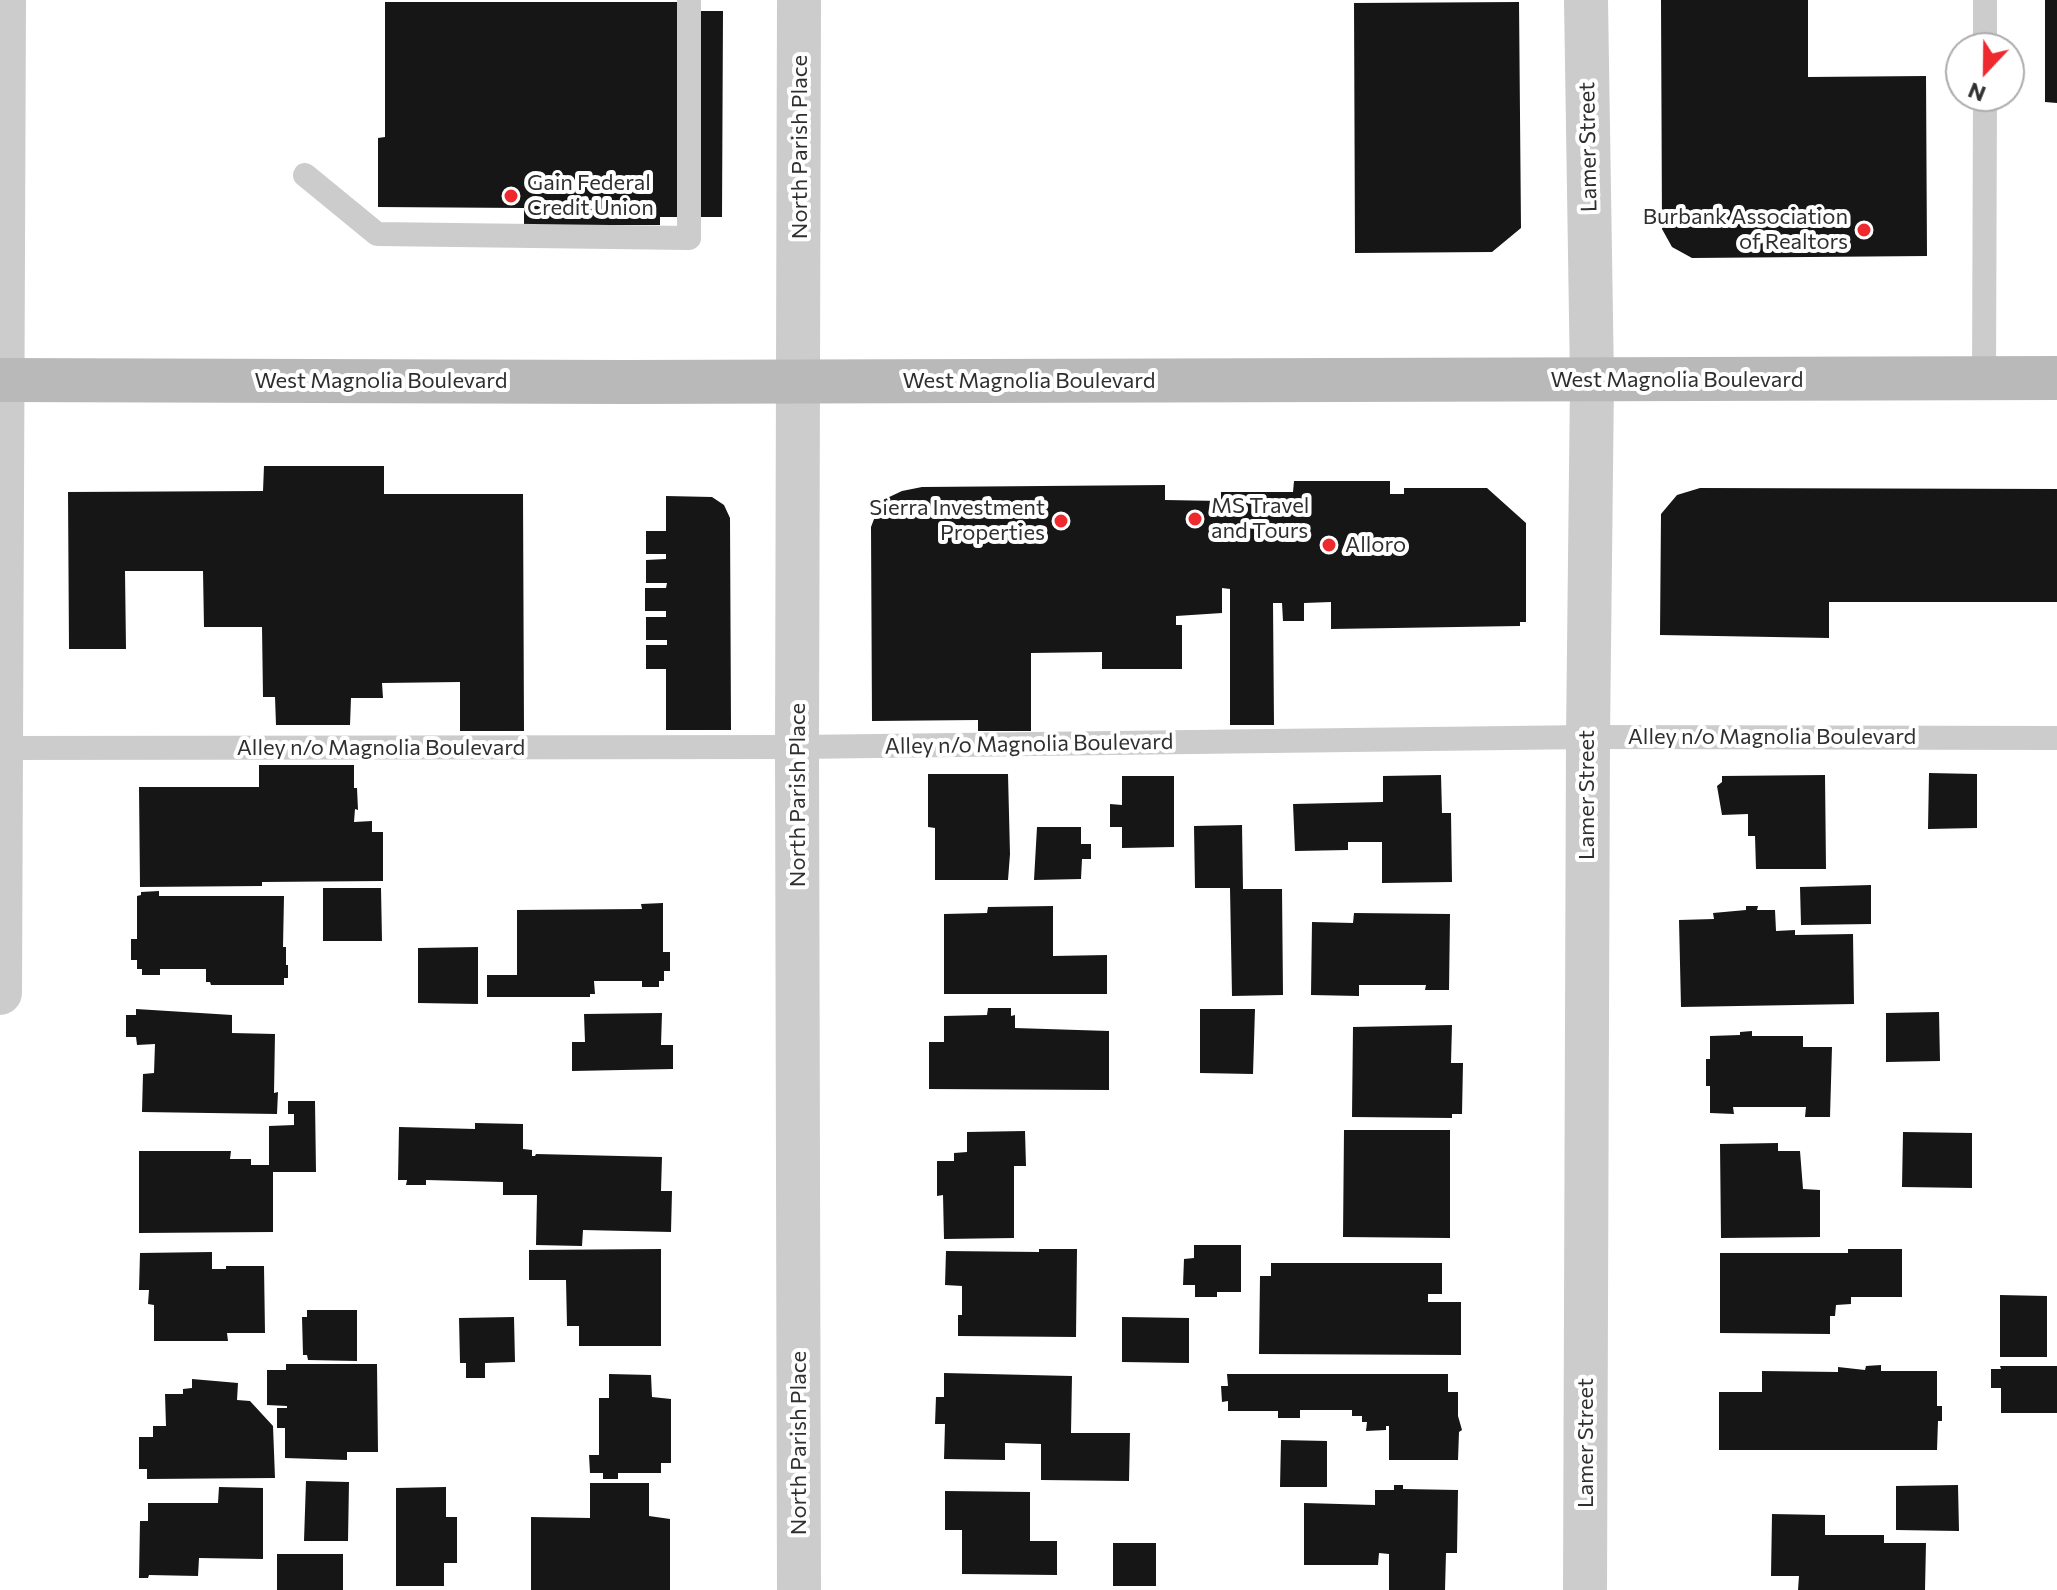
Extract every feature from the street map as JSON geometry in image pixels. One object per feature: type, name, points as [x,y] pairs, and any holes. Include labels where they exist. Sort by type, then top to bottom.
[{"type":"main road","name":"West Magnolia Boulevard","points":[[2,380],[1592,381],[2057,378]]},
{"type":"street","points":[[0,993],[4,0]]},
{"type":"street","name":"North Parish Place","points":[[799,0],[799,1590]]},
{"type":"street","name":"Lamer Street","points":[[1585,1590],[1592,381],[1586,0]]},
{"type":"lane","points":[[305,175],[377,234],[689,238],[689,0]]},
{"type":"lane","points":[[1985,0],[1985,32]]},
{"type":"lane","points":[[1984,379],[1985,112]]},
{"type":"lane","name":"Alley n/o Magnolia Boulevard","points":[[0,748],[797,747],[1588,737],[2057,738]]},
{"type":"building","points":[[1661,0],[1808,0],[1808,77],[1926,76],[1927,256],[1692,258],[1672,247],[1662,229]]},
{"type":"building","points":[[2045,0],[2057,0],[2057,103],[2045,102]]},
{"type":"building","points":[[385,2],[681,2],[681,11],[723,11],[722,217],[660,217],[660,225],[524,225],[524,208],[378,207],[378,138],[385,137]]},
{"type":"building","points":[[1519,2],[1521,228],[1492,252],[1355,253],[1354,3]]},
{"type":"building","points":[[264,466],[384,466],[384,494],[523,494],[524,731],[460,731],[460,682],[382,683],[383,698],[351,698],[350,725],[276,725],[275,697],[263,697],[262,627],[204,627],[203,571],[125,571],[126,649],[69,649],[68,492],[263,491]]},
{"type":"building","points":[[1294,481],[1390,481],[1390,494],[1404,494],[1404,488],[1487,488],[1526,523],[1526,622],[1520,622],[1520,626],[1331,629],[1331,602],[1304,603],[1304,621],[1283,621],[1282,603],[1273,603],[1274,725],[1230,725],[1230,589],[1222,588],[1222,613],[1176,616],[1176,625],[1182,625],[1182,669],[1102,669],[1102,652],[1031,653],[1031,731],[978,731],[978,720],[872,721],[871,527],[885,499],[922,487],[1165,485],[1165,500],[1221,501],[1221,492],[1293,492]]},
{"type":"building","points":[[1700,488],[2057,489],[2057,602],[1829,602],[1829,638],[1660,635],[1661,514],[1677,495]]},
{"type":"building","points":[[666,496],[712,497],[724,505],[730,518],[731,730],[666,730],[666,669],[646,669],[646,645],[667,645],[667,640],[646,640],[646,617],[666,617],[666,611],[645,611],[645,588],[666,588],[667,583],[646,583],[646,560],[666,559],[666,554],[646,554],[646,531],[666,531]]},
{"type":"building","points":[[259,765],[354,765],[358,810],[355,809],[354,822],[372,821],[372,832],[383,832],[383,881],[140,887],[139,787],[259,787]]},
{"type":"building","points":[[1929,773],[1977,774],[1977,828],[1928,829]]},
{"type":"building","points":[[928,774],[1008,774],[1008,880],[935,880],[935,828],[928,827]]},
{"type":"building","points":[[1441,775],[1442,813],[1451,813],[1452,882],[1382,883],[1382,842],[1348,842],[1348,850],[1295,851],[1293,804],[1383,802],[1383,776]]},
{"type":"building","points":[[1825,775],[1826,869],[1756,869],[1755,836],[1748,836],[1748,814],[1722,815],[1717,786],[1722,782],[1722,776]]},
{"type":"building","points":[[1122,776],[1174,776],[1174,847],[1122,848],[1122,827],[1110,827],[1110,804],[1122,805]]},
{"type":"building","points":[[1242,825],[1243,889],[1282,889],[1283,995],[1232,996],[1230,888],[1195,888],[1194,826]]},
{"type":"building","points":[[1037,827],[1081,827],[1081,844],[1091,844],[1091,859],[1082,859],[1081,879],[1034,880]]},
{"type":"building","points":[[1871,885],[1871,924],[1801,925],[1800,887]]},
{"type":"building","points":[[323,888],[381,888],[382,941],[323,941]]},
{"type":"building","points":[[159,891],[159,896],[284,896],[283,947],[286,947],[288,978],[284,978],[284,985],[211,985],[206,982],[206,969],[160,969],[160,975],[142,975],[142,969],[137,969],[137,960],[131,960],[131,939],[137,939],[137,896],[141,892]]},
{"type":"building","points":[[663,903],[663,952],[670,952],[670,971],[664,971],[664,981],[659,981],[659,987],[642,987],[642,981],[594,981],[595,994],[590,994],[590,997],[487,997],[487,975],[517,975],[517,910],[642,909],[641,904]]},
{"type":"building","points":[[1053,906],[1053,956],[1107,955],[1107,994],[944,994],[944,914],[987,913],[988,907]]},
{"type":"building","points":[[1746,906],[1758,906],[1757,910],[1775,910],[1776,931],[1795,930],[1795,935],[1853,934],[1854,1004],[1681,1007],[1679,920],[1714,919],[1713,913],[1746,910]]},
{"type":"building","points":[[1354,913],[1450,914],[1449,990],[1425,990],[1426,985],[1359,985],[1359,996],[1311,995],[1312,922],[1353,923]]},
{"type":"building","points":[[478,947],[478,1004],[418,1003],[418,948]]},
{"type":"building","points":[[988,1008],[1011,1008],[1011,1016],[1015,1015],[1015,1028],[1109,1031],[1109,1090],[929,1089],[929,1042],[944,1042],[944,1016],[987,1015]]},
{"type":"building","points":[[136,1009],[232,1015],[232,1033],[275,1034],[274,1093],[278,1092],[277,1114],[142,1112],[143,1074],[154,1073],[155,1044],[137,1045],[136,1037],[126,1037],[126,1015],[136,1015]]},
{"type":"building","points":[[1200,1009],[1255,1009],[1253,1074],[1200,1073]]},
{"type":"building","points":[[1939,1012],[1940,1061],[1886,1062],[1886,1013]]},
{"type":"building","points":[[662,1013],[661,1045],[673,1045],[673,1069],[572,1071],[572,1042],[585,1042],[584,1014]]},
{"type":"building","points":[[1452,1025],[1451,1063],[1463,1063],[1462,1114],[1452,1114],[1452,1118],[1352,1117],[1353,1027]]},
{"type":"building","points":[[1752,1031],[1752,1036],[1803,1036],[1803,1047],[1832,1047],[1830,1117],[1805,1117],[1806,1107],[1733,1107],[1734,1114],[1710,1113],[1706,1059],[1710,1059],[1710,1036],[1740,1035],[1740,1032]]},
{"type":"building","points":[[288,1101],[315,1101],[316,1172],[273,1172],[273,1232],[139,1233],[139,1151],[231,1151],[230,1159],[251,1159],[251,1165],[269,1165],[269,1126],[294,1125],[294,1114],[288,1114]]},
{"type":"building","points":[[475,1123],[523,1124],[523,1149],[532,1150],[532,1156],[662,1157],[661,1191],[672,1191],[671,1232],[583,1230],[582,1246],[536,1245],[537,1195],[503,1195],[503,1182],[426,1180],[426,1185],[406,1185],[407,1180],[398,1180],[399,1127],[475,1129]]},
{"type":"building","points":[[1344,1130],[1450,1130],[1450,1238],[1343,1237]]},
{"type":"building","points":[[1025,1131],[1026,1166],[1014,1166],[1014,1238],[944,1239],[943,1195],[937,1196],[937,1161],[954,1161],[954,1153],[967,1152],[967,1132]]},
{"type":"building","points":[[1903,1132],[1972,1133],[1972,1188],[1902,1187]]},
{"type":"building","points":[[1778,1143],[1778,1151],[1800,1151],[1803,1189],[1820,1190],[1820,1237],[1721,1238],[1720,1144]]},
{"type":"building","points":[[1194,1245],[1241,1245],[1241,1292],[1217,1292],[1217,1297],[1195,1297],[1195,1285],[1183,1285],[1184,1259],[1194,1258]]},
{"type":"building","points":[[661,1249],[661,1346],[579,1346],[579,1326],[567,1326],[566,1280],[529,1280],[529,1250]]},
{"type":"building","points":[[1039,1249],[1077,1249],[1076,1337],[958,1336],[962,1286],[945,1285],[946,1251],[1039,1252]]},
{"type":"building","points":[[1848,1249],[1902,1249],[1902,1297],[1851,1297],[1851,1304],[1836,1305],[1835,1316],[1830,1316],[1830,1334],[1720,1333],[1720,1253],[1848,1253]]},
{"type":"building","points":[[212,1252],[212,1269],[264,1266],[265,1333],[227,1333],[228,1341],[154,1341],[154,1305],[148,1304],[149,1290],[139,1290],[140,1253]]},
{"type":"building","points":[[1271,1263],[1442,1263],[1442,1294],[1428,1294],[1428,1302],[1461,1302],[1461,1355],[1259,1354],[1260,1276],[1271,1276]]},
{"type":"building","points":[[2000,1295],[2047,1296],[2047,1357],[2000,1357]]},
{"type":"building","points":[[307,1310],[357,1310],[357,1361],[308,1360],[307,1355],[303,1355],[302,1317],[307,1317]]},
{"type":"building","points":[[514,1317],[515,1362],[485,1363],[485,1378],[466,1378],[466,1363],[460,1363],[459,1318]]},
{"type":"building","points":[[1122,1317],[1189,1318],[1189,1363],[1122,1362]]},
{"type":"building","points":[[286,1364],[377,1364],[378,1452],[347,1452],[347,1460],[285,1458],[285,1428],[277,1428],[277,1408],[287,1406],[267,1405],[267,1370],[286,1370]]},
{"type":"building","points":[[1881,1365],[1881,1371],[1937,1371],[1937,1406],[1942,1406],[1942,1421],[1938,1421],[1937,1450],[1719,1450],[1719,1392],[1762,1392],[1762,1371],[1838,1372],[1838,1367],[1865,1370],[1866,1366]]},
{"type":"building","points":[[2000,1366],[2057,1366],[2057,1413],[2001,1413],[2001,1388],[1991,1388],[1991,1369],[2001,1369]]},
{"type":"building","points":[[944,1373],[1072,1376],[1071,1433],[1130,1433],[1129,1481],[1041,1480],[1041,1444],[1005,1443],[1005,1460],[944,1459],[945,1424],[935,1424],[936,1397],[944,1397]]},
{"type":"building","points":[[609,1374],[651,1375],[652,1397],[671,1399],[671,1463],[661,1463],[661,1473],[618,1473],[618,1479],[603,1479],[603,1473],[590,1473],[589,1455],[599,1455],[599,1398],[609,1398]]},
{"type":"building","points":[[1227,1374],[1448,1374],[1448,1392],[1458,1392],[1458,1416],[1462,1430],[1459,1432],[1458,1460],[1389,1460],[1389,1426],[1386,1430],[1366,1431],[1367,1422],[1362,1422],[1362,1416],[1352,1416],[1352,1410],[1300,1410],[1300,1418],[1278,1418],[1278,1411],[1228,1411],[1228,1401],[1222,1402],[1221,1386],[1228,1386]]},
{"type":"building","points":[[192,1379],[238,1383],[237,1400],[250,1401],[273,1426],[275,1478],[147,1479],[147,1469],[139,1469],[139,1437],[153,1437],[153,1426],[166,1426],[165,1394],[183,1394],[183,1389],[192,1388]]},
{"type":"building","points":[[1281,1440],[1327,1441],[1327,1487],[1280,1487]]},
{"type":"building","points":[[306,1481],[349,1482],[348,1541],[304,1541]]},
{"type":"building","points":[[590,1483],[649,1483],[649,1516],[670,1519],[670,1590],[531,1590],[531,1517],[590,1518]]},
{"type":"building","points":[[1394,1485],[1403,1485],[1403,1489],[1458,1490],[1457,1553],[1446,1553],[1445,1590],[1389,1590],[1389,1554],[1379,1553],[1378,1565],[1304,1565],[1304,1503],[1375,1505],[1375,1490],[1394,1490]]},
{"type":"building","points":[[1958,1485],[1959,1531],[1896,1530],[1896,1486]]},
{"type":"building","points":[[219,1487],[263,1488],[263,1559],[199,1558],[198,1576],[149,1575],[148,1578],[139,1578],[140,1521],[148,1521],[148,1503],[218,1503]]},
{"type":"building","points":[[446,1487],[446,1517],[457,1517],[457,1563],[444,1563],[444,1586],[396,1586],[396,1488]]},
{"type":"building","points":[[945,1491],[1030,1492],[1030,1541],[1057,1541],[1057,1575],[962,1574],[962,1530],[945,1530]]},
{"type":"building","points":[[1772,1514],[1825,1515],[1825,1535],[1884,1535],[1884,1543],[1926,1543],[1925,1590],[1798,1590],[1799,1576],[1771,1576]]},
{"type":"building","points":[[1113,1543],[1156,1543],[1156,1586],[1113,1586]]},
{"type":"building","points":[[277,1554],[343,1554],[343,1590],[277,1590]]},
{"type":"place","name":"Gain Federal Credit Union","points":[[511,196]]},
{"type":"place","name":"Burbank Association of Realtors","points":[[1864,230]]},
{"type":"place","name":"MS Travel and Tours","points":[[1195,519]]},
{"type":"place","name":"Sierra Investment Properties","points":[[1061,521]]},
{"type":"place","name":"Alloro","points":[[1329,545]]}]
